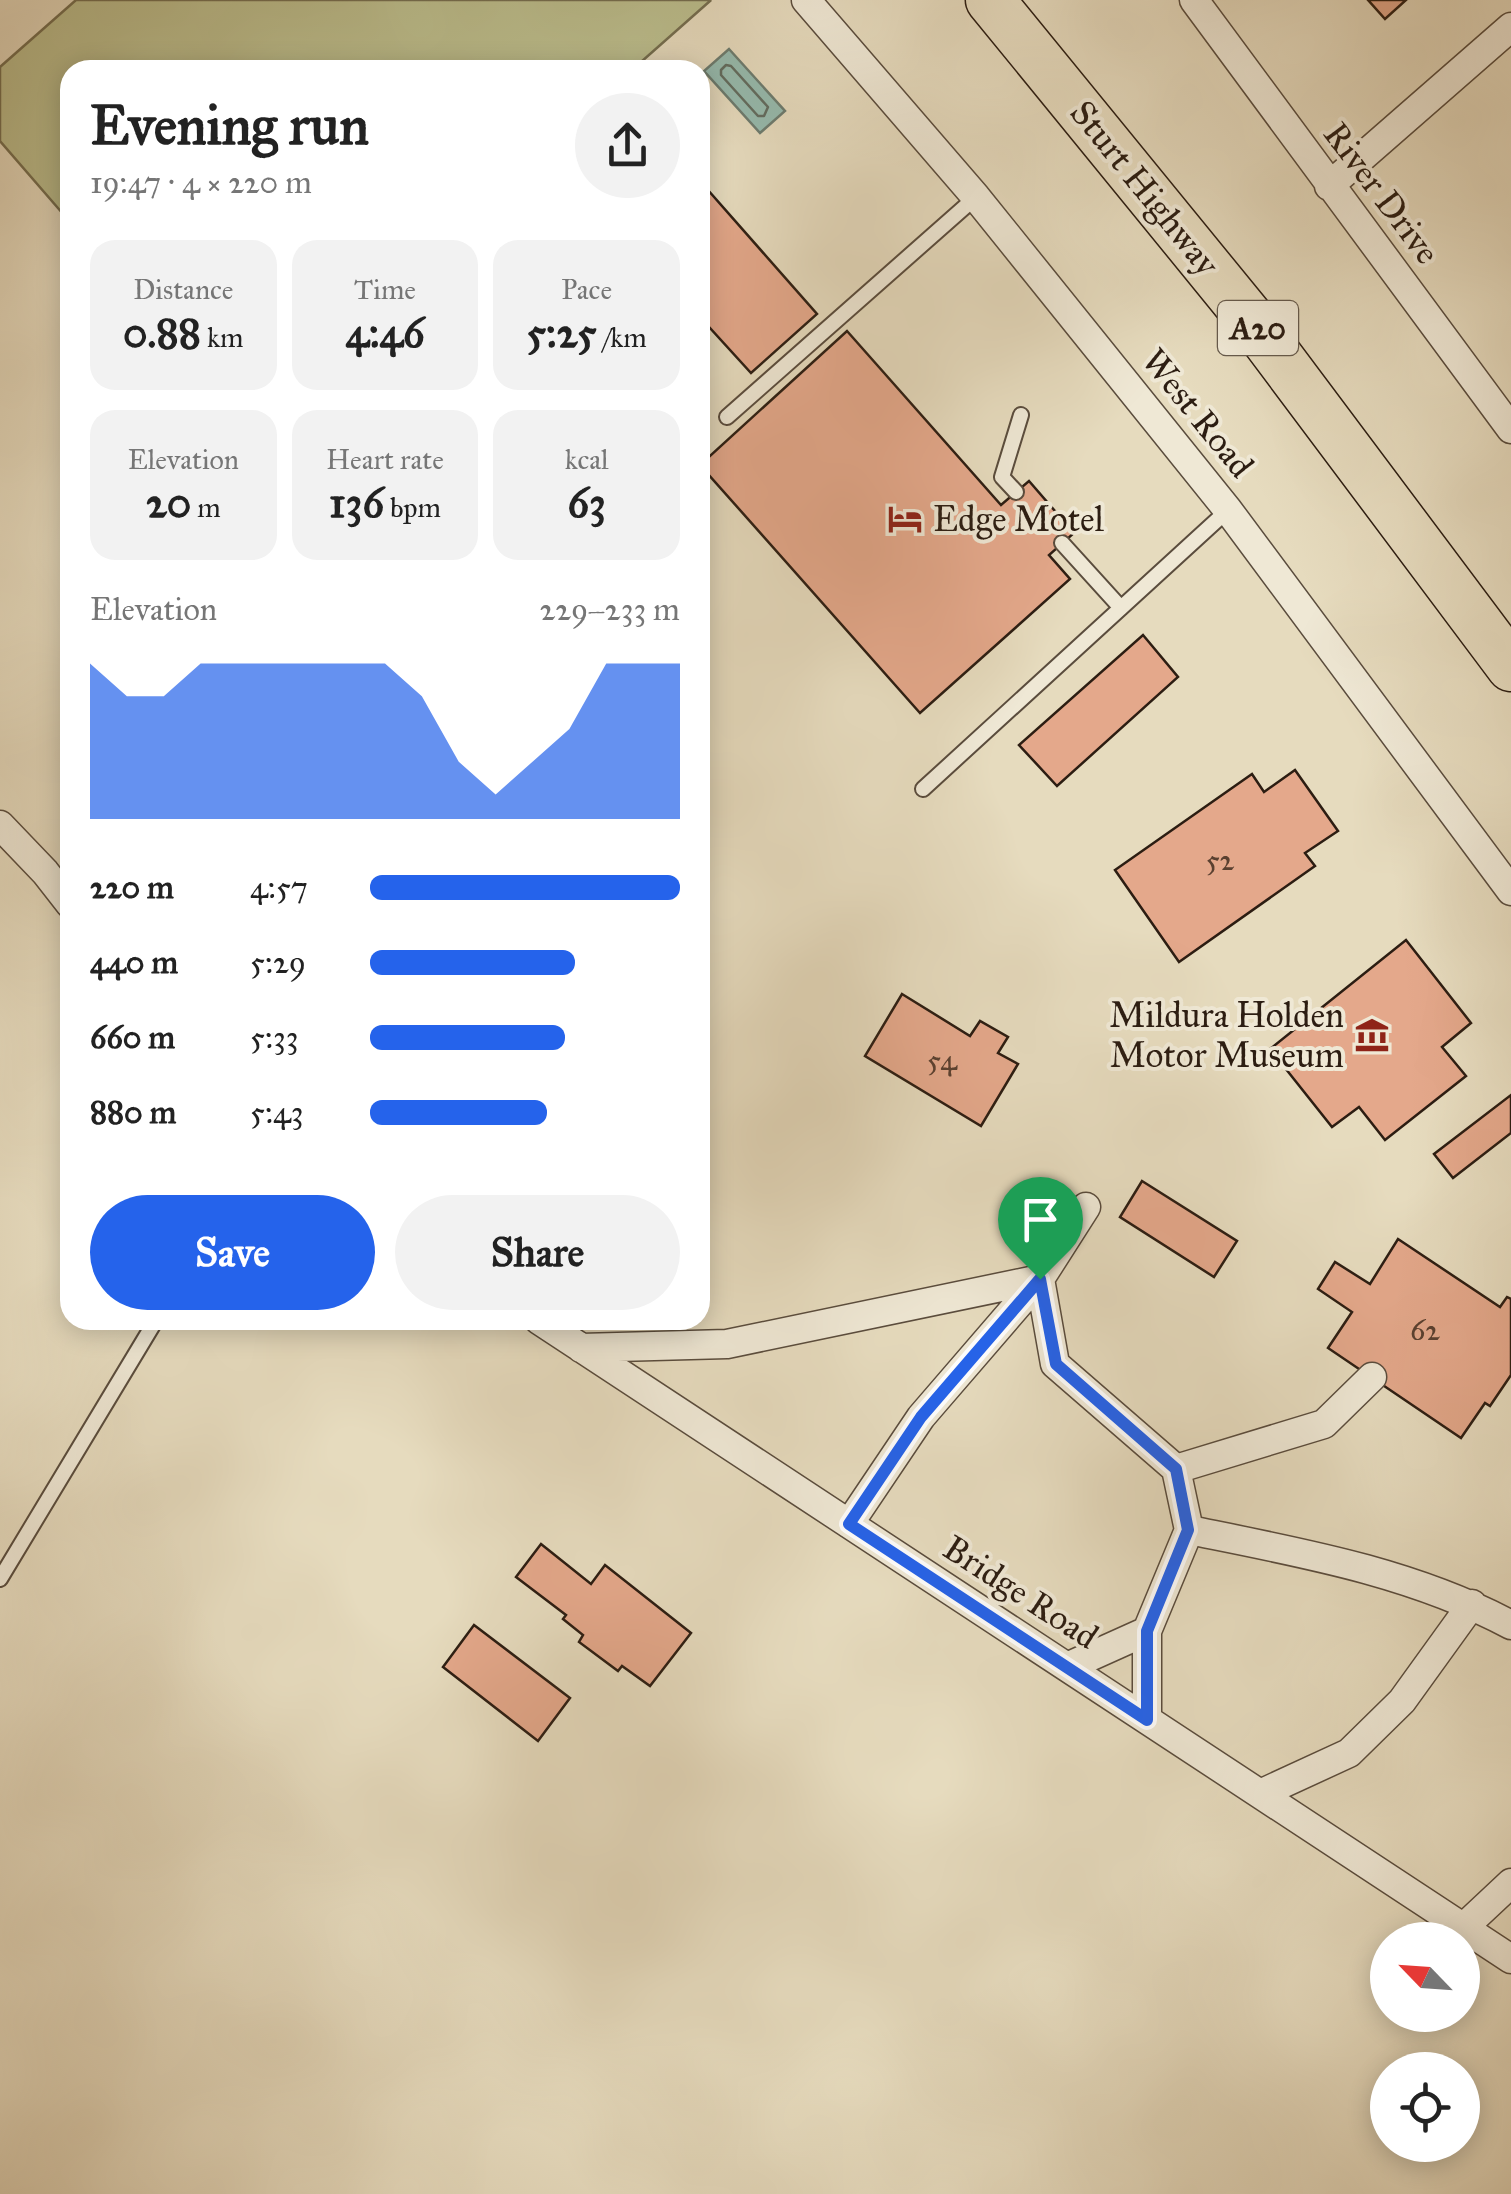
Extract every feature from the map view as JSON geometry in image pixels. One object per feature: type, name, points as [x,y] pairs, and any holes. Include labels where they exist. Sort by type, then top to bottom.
[{"type":"highway","name":"Sturt Highway","points":[[990,0],[1248,316],[1511,668]]},
{"type":"street","name":"West Road","points":[[806,0],[976,197],[1228,510],[1511,891]]},
{"type":"street","name":"River Drive","points":[[1194,0],[1511,430]]},
{"type":"street","points":[[1329,186],[1511,27]]},
{"type":"street","points":[[0,825],[60,891]]},
{"type":"street","points":[[849,1524],[921,1417],[1040,1279],[1086,1207]]},
{"type":"street","points":[[581,1348],[727,1344],[1040,1279]]},
{"type":"street","points":[[1040,1279],[1056,1364],[1176,1469],[1188,1530],[1147,1631],[1147,1720]]},
{"type":"street","name":"Bridge Road","points":[[554,1330],[1455,1922]]},
{"type":"street","points":[[1176,1469],[1324,1424],[1372,1377]]},
{"type":"street","points":[[1188,1530],[1327,1557],[1472,1604],[1511,1625]]},
{"type":"street","points":[[1260,1794],[1349,1753],[1402,1701],[1472,1604]]},
{"type":"street","points":[[1067,1667],[1147,1631]]},
{"type":"street","points":[[1470,1922],[1511,1882]]},
{"type":"street","name":"Bridge Road","points":[[1480,1939],[1511,1959]]},
{"type":"lane","points":[[726,417],[976,197]]},
{"type":"lane","points":[[1016,492],[1002,477],[1020,414]]},
{"type":"lane","points":[[923,789],[1228,510]]},
{"type":"lane","points":[[1062,543],[1121,608]]},
{"type":"lane","points":[[0,1579],[150,1330]]},
{"type":"green space","points":[[76,0],[710,1],[643,60],[60,60],[60,210],[0,141],[0,67]]},
{"type":"water","points":[[729,49],[785,111],[760,133],[710,78],[710,66]]},
{"type":"building","points":[[1368,0],[1406,0],[1385,19]]},
{"type":"building","points":[[710,192],[817,314],[751,373],[710,328]]},
{"type":"building","name":"Edge Motel","points":[[847,331],[1001,505],[1029,481],[1074,533],[1049,555],[1070,579],[920,713],[710,476],[710,456]]},
{"type":"building","points":[[1143,635],[1178,677],[1057,786],[1019,745]]},
{"type":"building","points":[[1295,770],[1338,831],[1305,853],[1315,866],[1179,962],[1115,870],[1252,774],[1264,792]]},
{"type":"building","name":"Mildura Holden Motor Museum","points":[[1406,940],[1471,1023],[1442,1047],[1466,1076],[1385,1140],[1359,1107],[1332,1127],[1270,1049]]},
{"type":"building","points":[[902,994],[970,1036],[980,1021],[1008,1037],[998,1053],[1018,1064],[981,1126],[865,1056]]},
{"type":"building","points":[[1511,1095],[1511,1133],[1453,1178],[1434,1154]]},
{"type":"building","points":[[1142,1181],[1237,1241],[1214,1277],[1120,1217]]},
{"type":"building","points":[[1398,1239],[1500,1307],[1507,1297],[1511,1299],[1511,1375],[1461,1438],[1328,1348],[1352,1312],[1318,1289],[1335,1262],[1370,1284]]},
{"type":"building","points":[[541,1544],[591,1584],[605,1565],[691,1633],[650,1686],[622,1666],[618,1671],[579,1642],[583,1635],[563,1619],[566,1615],[516,1577]]},
{"type":"building","points":[[474,1625],[570,1698],[538,1741],[443,1667]]},
{"type":"place","name":"Edge Motel","points":[[905,519]]},
{"type":"place","name":"Mildura Holden Motor Museum","points":[[1372,1035]]},
{"type":"route","points":[[1040,1279],[1056,1364],[1176,1469],[1188,1530],[1147,1631],[1147,1720],[849,1524],[921,1417],[1040,1279]]}]
